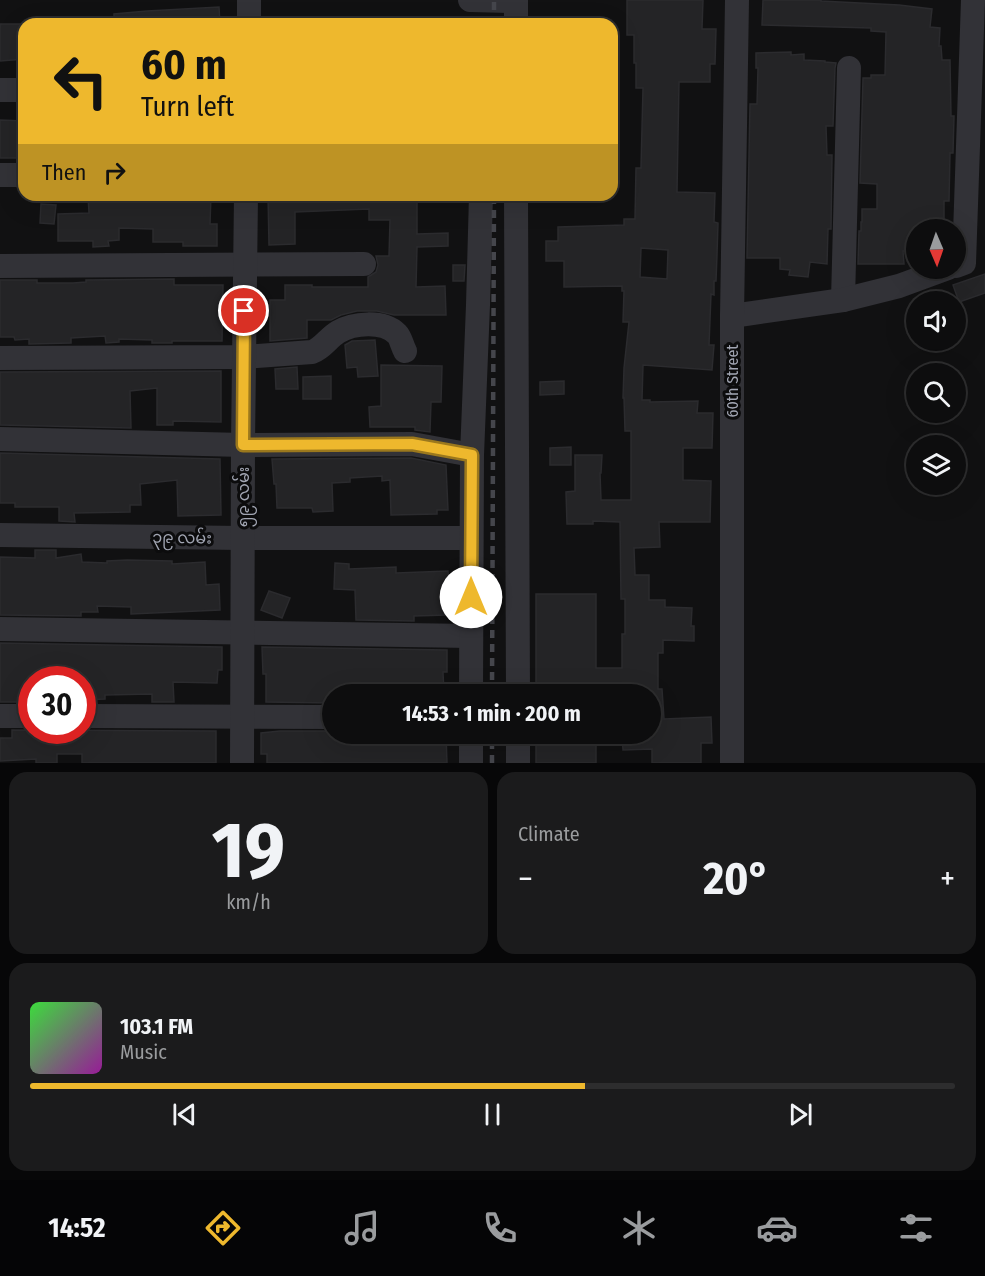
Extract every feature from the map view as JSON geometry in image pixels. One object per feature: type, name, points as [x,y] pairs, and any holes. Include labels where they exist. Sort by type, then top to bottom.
[{"type":"street","points":[[249,0],[249,18]]},
{"type":"street","points":[[470,0],[510,2],[515,0],[516,18]]},
{"type":"street","name":"60th Street","points":[[732,763],[732,316],[737,0]]},
{"type":"street","points":[[960,219],[978,36],[973,0]]},
{"type":"street","points":[[843,300],[849,68]]},
{"type":"street","points":[[0,90],[18,90]]},
{"type":"street","points":[[0,175],[18,175]]},
{"type":"street","name":"၅၉ လမ်း","points":[[242,763],[246,201]]},
{"type":"street","points":[[471,684],[472,455],[481,201]]},
{"type":"street","points":[[516,201],[518,684]]},
{"type":"street","points":[[966,261],[985,252]]},
{"type":"street","points":[[0,266],[364,264]]},
{"type":"street","points":[[732,316],[843,300],[919,279]]},
{"type":"street","points":[[0,358],[244,357],[312,352],[318,350],[335,334],[358,325],[387,327],[398,335],[405,351]]},
{"type":"street","points":[[0,439],[243,445],[412,444],[472,455]]},
{"type":"street","name":"၃၉ လမ်း","points":[[0,535],[471,538]]},
{"type":"street","points":[[0,629],[471,636]]},
{"type":"street","points":[[0,716],[18,716]]},
{"type":"street","points":[[96,716],[322,717]]},
{"type":"street","points":[[471,744],[471,763]]},
{"type":"street","points":[[518,744],[518,763]]},
{"type":"building","points":[[627,0],[703,0],[702,29],[716,29],[715,64],[710,64],[710,82],[679,82],[677,192],[715,193],[714,222],[718,223],[716,281],[714,281],[714,295],[711,294],[709,345],[714,345],[712,370],[643,365],[642,400],[650,400],[650,402],[698,401],[697,413],[713,413],[712,448],[683,448],[683,480],[711,481],[710,522],[659,522],[660,547],[634,548],[635,575],[649,575],[649,600],[665,600],[665,607],[692,608],[691,626],[694,626],[694,641],[663,640],[663,653],[658,653],[658,684],[536,684],[536,594],[596,594],[596,668],[622,668],[625,599],[621,599],[620,522],[593,521],[593,524],[567,524],[566,492],[575,491],[575,455],[602,455],[601,500],[631,500],[631,431],[625,431],[623,398],[629,322],[623,322],[624,291],[622,291],[622,286],[564,287],[564,261],[546,261],[546,241],[558,241],[558,227],[624,225],[624,219],[635,219],[636,168],[641,168],[643,88],[636,88],[634,35],[627,35]],"holes":[[[641,248],[668,250],[667,279],[640,277]]]},
{"type":"building","points":[[763,0],[821,0],[932,9],[930,27],[940,28],[939,46],[941,46],[942,60],[950,60],[951,116],[954,116],[953,153],[950,153],[949,201],[944,201],[944,219],[906,219],[904,264],[858,264],[862,209],[877,209],[877,184],[860,183],[863,78],[871,78],[871,75],[885,75],[886,32],[871,31],[871,28],[762,25]]},
{"type":"building","points":[[219,7],[220,18],[114,18],[114,14]]},
{"type":"building","points":[[0,24],[18,24],[18,60],[0,61]]},
{"type":"building","points":[[791,52],[791,55],[804,54],[804,60],[836,63],[833,126],[826,126],[827,155],[832,155],[831,229],[828,229],[827,264],[810,262],[808,277],[789,275],[790,270],[780,269],[780,258],[747,258],[750,104],[757,104],[756,53]]},
{"type":"building","points":[[0,120],[18,121],[18,158],[0,158]]},
{"type":"building","points":[[88,201],[211,201],[210,224],[217,224],[217,246],[183,246],[183,242],[153,242],[153,229],[119,228],[119,240],[108,241],[109,246],[93,247],[93,241],[58,241],[58,214],[89,213]]},
{"type":"building","points":[[268,201],[417,201],[417,234],[448,233],[448,246],[417,247],[416,287],[445,286],[446,315],[394,315],[377,311],[357,311],[331,320],[307,320],[307,338],[270,341],[270,300],[285,300],[285,285],[368,287],[368,277],[376,272],[378,265],[376,256],[389,256],[390,220],[369,220],[369,209],[295,212],[295,244],[269,245]]},
{"type":"building","points":[[41,204],[56,205],[54,224],[40,223]]},
{"type":"building","points":[[453,265],[465,265],[464,281],[453,281]]},
{"type":"building","points":[[985,274],[985,293],[966,300],[966,291],[955,291],[953,285]]},
{"type":"building","points":[[174,279],[174,285],[223,285],[222,341],[152,343],[152,340],[119,339],[119,342],[106,343],[105,336],[71,338],[71,343],[29,344],[29,339],[15,340],[14,337],[0,337],[0,280],[73,283],[86,282],[86,280]]},
{"type":"building","points":[[375,340],[378,376],[358,377],[357,367],[347,368],[345,345],[352,341]]},
{"type":"building","points":[[381,365],[442,366],[441,402],[431,402],[430,432],[415,430],[415,427],[370,427],[369,407],[381,406]]},
{"type":"building","points":[[297,367],[298,389],[276,389],[275,369]]},
{"type":"building","points":[[221,371],[221,422],[173,421],[173,425],[157,425],[157,388],[130,391],[131,428],[0,425],[0,372]]},
{"type":"building","points":[[331,376],[331,399],[303,399],[303,377]]},
{"type":"building","points":[[564,381],[564,394],[540,395],[540,382]]},
{"type":"building","points":[[571,447],[571,465],[550,465],[550,448]]},
{"type":"building","points":[[0,453],[220,459],[221,515],[178,516],[177,480],[140,484],[141,505],[130,505],[130,512],[74,513],[75,522],[59,521],[59,507],[15,507],[15,503],[0,503]]},
{"type":"building","points":[[411,458],[446,465],[448,510],[437,510],[437,514],[391,515],[390,480],[382,481],[382,476],[350,478],[350,482],[332,483],[333,511],[313,512],[312,508],[277,508],[272,459]]},
{"type":"building","points":[[35,550],[56,550],[56,558],[81,554],[82,562],[172,561],[172,564],[205,562],[206,585],[219,584],[220,610],[131,614],[131,607],[97,606],[98,612],[81,612],[81,616],[0,615],[0,557],[35,558]]},
{"type":"building","points":[[335,563],[349,564],[349,569],[396,567],[396,573],[448,571],[447,615],[414,616],[414,621],[356,620],[355,590],[334,589]]},
{"type":"building","points":[[269,591],[290,598],[282,618],[261,610]]},
{"type":"building","points":[[0,643],[222,647],[222,670],[218,670],[217,683],[173,682],[174,702],[152,702],[152,694],[105,695],[105,699],[96,699],[96,666],[18,666],[18,702],[0,702]]},
{"type":"building","points":[[262,647],[447,650],[447,672],[443,672],[444,684],[322,684],[322,703],[266,702],[266,674],[263,674]]},
{"type":"building","points":[[661,689],[664,719],[711,717],[712,743],[701,743],[701,763],[652,763],[652,749],[623,750],[623,744],[661,744]]},
{"type":"building","points":[[12,730],[18,730],[18,744],[96,744],[96,730],[216,731],[216,763],[82,763],[82,754],[57,754],[57,763],[36,763],[36,759],[0,761],[0,738],[12,738]]},
{"type":"building","points":[[322,731],[322,744],[446,744],[447,763],[267,763],[267,754],[261,754],[261,733]]},
{"type":"building","points":[[536,744],[596,744],[596,763],[536,763]]},
{"type":"railway","points":[[494,0],[494,18]]},
{"type":"railway","points":[[492,684],[494,201]]},
{"type":"railway","points":[[492,744],[492,763]]},
{"type":"route","points":[[244,311],[243,445],[412,444],[472,455],[471,597]]}]
